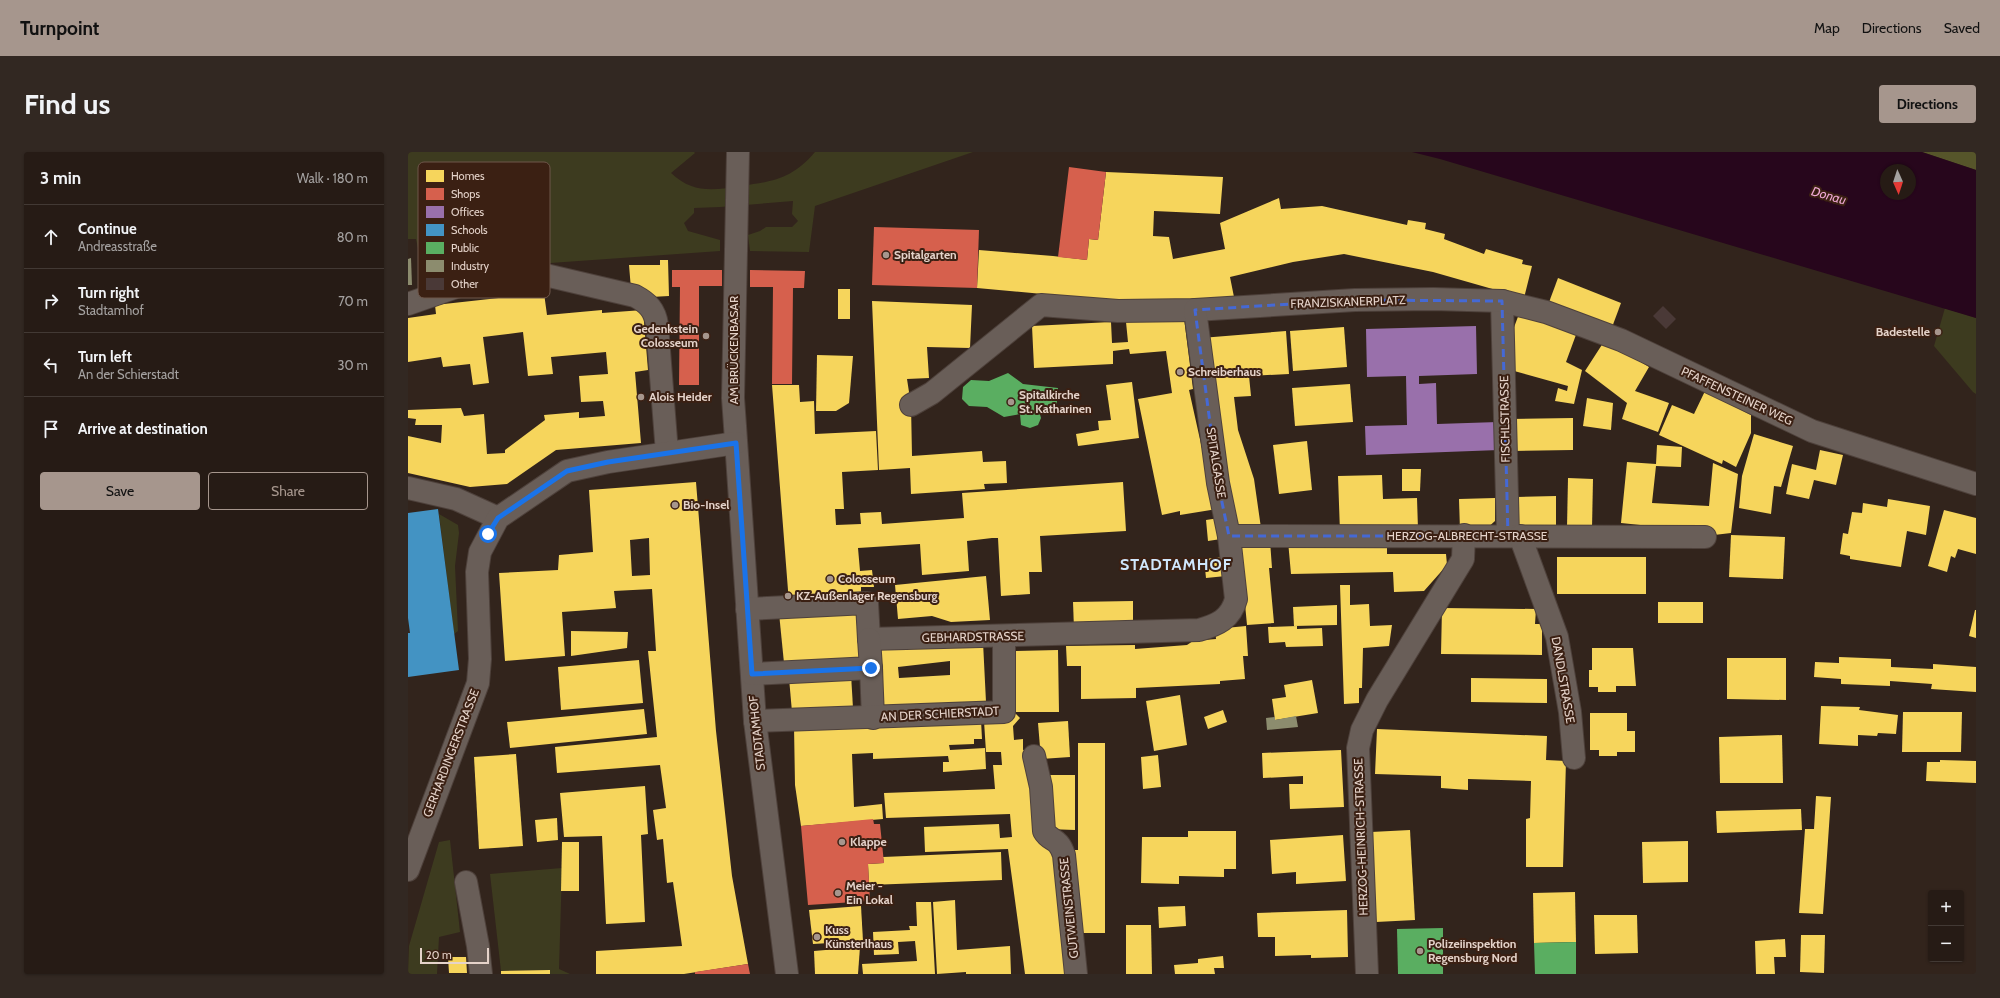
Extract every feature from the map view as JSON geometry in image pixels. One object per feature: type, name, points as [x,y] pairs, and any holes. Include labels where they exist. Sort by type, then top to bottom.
[{"type":"street","name":"AM BRÜCKENBASAR","points":[[736,443],[733,398],[738,152]]},
{"type":"street","points":[[550,276],[635,296],[647,303],[656,314],[667,453]]},
{"type":"street","points":[[408,304],[425,298]]},
{"type":"street","name":"FRANZISKANERPLATZ","points":[[911,405],[932,393],[1041,305],[1118,312],[1195,310],[1355,300],[1433,299],[1502,301]]},
{"type":"street","name":"PFAFFENSTEINER WEG","points":[[1502,301],[1546,312],[1621,340],[1812,431],[1976,484]]},
{"type":"street","name":"FISCHLSTRASSE","points":[[1502,301],[1514,536]]},
{"type":"street","name":"SPITALGASSE","points":[[1195,310],[1217,475],[1229,536],[1236,599],[1234,609],[1229,615]]},
{"type":"street","points":[[408,488],[456,499],[498,518],[567,471],[667,453],[736,443]]},
{"type":"street","name":"STADTAMHOF","points":[[736,443],[755,722],[787,974]]},
{"type":"street","name":"GERHARDINGERSTRASSE","points":[[408,870],[478,683],[480,659],[477,572],[480,552],[498,518]]},
{"type":"street","name":"HERZOG-ALBRECHT-STRASSE","points":[[1229,536],[1464,535],[1705,537]]},
{"type":"street","name":"HERZOG-HEINRICH-STRASSE","points":[[1366,974],[1358,748],[1362,730],[1377,700],[1463,559],[1464,535]]},
{"type":"street","name":"DANDLSTRASSE","points":[[1514,536],[1557,637],[1570,712],[1574,758]]},
{"type":"street","points":[[747,609],[867,603],[870,639]]},
{"type":"street","name":"GEBHARDSTRASSE","points":[[870,639],[1199,630],[1221,622],[1229,615]]},
{"type":"street","name":"AN DER SCHIERSTADT","points":[[755,722],[1004,712],[1004,636]]},
{"type":"street","name":"AN DER SCHIERSTADT","points":[[870,639],[873,718]]},
{"type":"street","points":[[752,674],[871,668]]},
{"type":"street","name":"GUTWEINSTRASSE","points":[[1034,756],[1041,787],[1044,831],[1048,836],[1058,841],[1064,855],[1076,974]]},
{"type":"street","points":[[466,882],[478,946],[481,974]]},
{"type":"highlighted area","points":[[1355,300],[1502,301],[1508,536],[1229,536],[1218,483],[1195,310]]},
{"type":"shaded area","points":[[408,152],[694,152],[695,153],[671,173],[679,180],[687,184],[704,189],[713,189],[753,184],[782,177],[798,168],[815,152],[973,152],[815,206],[809,252],[750,251],[748,235],[760,231],[766,227],[792,227],[798,221],[792,214],[793,201],[694,208],[694,213],[684,223],[688,231],[720,240],[720,251],[550,263],[550,162],[418,162],[418,248],[416,239],[408,239]]},
{"type":"shaded area","points":[[1922,152],[1976,152],[1976,170]]},
{"type":"shaded area","points":[[1945,308],[1976,318],[1976,394],[1934,346]]},
{"type":"shaded area","points":[[439,514],[458,525],[459,533],[455,566],[458,631],[454,634]]},
{"type":"shaded area","points":[[450,840],[460,932],[439,937],[437,974],[408,974],[409,946],[439,842]]},
{"type":"shaded area","points":[[562,868],[559,969],[570,974],[550,974],[550,970],[501,971],[490,874]]},
{"type":"water","name":"Donau","points":[[1412,152],[1922,152],[1976,170],[1976,318]]},
{"type":"building: Homes","points":[[1106,172],[1223,177],[1220,214],[1154,211],[1153,236],[1169,237],[1173,259],[1225,249],[1220,223],[1279,198],[1281,209],[1322,206],[1407,225],[1408,220],[1426,223],[1425,229],[1445,234],[1444,239],[1484,254],[1486,249],[1523,260],[1522,264],[1532,266],[1524,298],[1433,272],[1344,254],[1293,262],[1230,277],[1234,297],[1182,307],[977,288],[979,250],[1087,260],[1089,239],[1098,240]]},
{"type":"building: Homes","points":[[660,260],[668,260],[669,296],[651,297],[631,289],[629,265],[660,265]]},
{"type":"building: Homes","points":[[1558,278],[1621,303],[1611,330],[1548,305]]},
{"type":"building: Homes","points":[[838,289],[850,289],[850,319],[838,319]]},
{"type":"building: Homes","points":[[499,298],[545,298],[547,315],[602,310],[602,313],[643,310],[648,370],[635,372],[641,443],[556,450],[507,484],[470,487],[408,473],[408,436],[441,443],[442,425],[415,425],[416,419],[408,418],[408,410],[461,408],[464,416],[484,414],[487,454],[505,453],[505,450],[545,420],[544,415],[579,412],[579,418],[605,416],[603,401],[581,402],[579,376],[608,374],[606,352],[551,357],[553,374],[528,376],[523,332],[483,337],[489,383],[473,385],[470,364],[443,367],[441,357],[408,362],[408,318],[436,314],[435,305]]},
{"type":"building: Homes","points":[[872,301],[972,305],[970,348],[927,347],[929,378],[907,379],[911,405],[912,456],[982,451],[983,462],[1006,461],[1007,483],[984,484],[985,489],[911,494],[910,468],[879,470]]},
{"type":"building: Homes","points":[[1519,314],[1577,332],[1566,362],[1582,370],[1574,404],[1555,401],[1558,388],[1567,391],[1568,386],[1507,369],[1507,346]]},
{"type":"building: Homes","points":[[1184,318],[1193,389],[1189,390],[1211,489],[1217,509],[1180,515],[1180,511],[1162,515],[1138,399],[1172,393],[1166,351],[1130,354],[1129,349],[1113,351],[1113,364],[1034,368],[1032,326],[1111,322],[1112,343],[1128,342],[1126,322]]},
{"type":"building: Homes","points":[[1344,327],[1347,367],[1293,371],[1290,331]]},
{"type":"building: Homes","points":[[1286,331],[1289,374],[1249,376],[1251,396],[1234,397],[1238,430],[1254,479],[1261,528],[1231,530],[1201,338]]},
{"type":"building: Homes","points":[[1605,340],[1649,367],[1635,391],[1669,403],[1658,432],[1622,419],[1627,403],[1585,371]]},
{"type":"building: Homes","points":[[817,355],[853,356],[849,403],[836,411],[816,411]]},
{"type":"building: Homes","points":[[1132,382],[1139,438],[1078,446],[1076,434],[1099,430],[1098,421],[1111,420],[1106,385]]},
{"type":"building: Homes","points":[[1350,384],[1353,422],[1295,426],[1292,388]]},
{"type":"building: Homes","points":[[772,385],[799,385],[800,402],[814,401],[815,434],[876,431],[878,470],[842,472],[844,509],[835,509],[836,525],[861,524],[860,513],[881,512],[882,524],[964,518],[962,493],[1123,482],[1126,531],[1040,536],[1042,572],[1029,572],[1030,594],[1001,596],[998,538],[992,538],[967,541],[969,571],[922,575],[920,544],[858,548],[860,571],[872,570],[874,587],[861,587],[861,598],[789,603]]},
{"type":"building: Homes","points":[[1705,391],[1751,415],[1751,433],[1736,467],[1723,460],[1722,464],[1659,435],[1672,405],[1694,414]]},
{"type":"building: Homes","points":[[1587,398],[1613,403],[1611,430],[1583,426]]},
{"type":"building: Homes","points":[[1573,418],[1573,450],[1511,451],[1510,419]]},
{"type":"building: Homes","points":[[1754,434],[1793,446],[1781,487],[1774,486],[1771,514],[1739,508],[1742,476]]},
{"type":"building: Homes","points":[[1307,441],[1312,490],[1279,494],[1273,445]]},
{"type":"building: Homes","points":[[1657,445],[1682,447],[1681,467],[1656,466],[1652,503],[1709,506],[1713,463],[1738,474],[1731,533],[1714,535],[1714,529],[1621,523],[1627,462],[1656,464]]},
{"type":"building: Homes","points":[[1820,450],[1843,455],[1836,485],[1814,480],[1809,499],[1786,494],[1792,464],[1816,470]]},
{"type":"building: Homes","points":[[1402,469],[1421,469],[1420,491],[1402,491]]},
{"type":"building: Homes","points":[[1382,475],[1383,499],[1417,498],[1418,529],[1340,532],[1338,476]]},
{"type":"building: Homes","points":[[1568,478],[1593,479],[1592,528],[1567,527]]},
{"type":"building: Homes","points":[[696,482],[716,731],[732,876],[748,964],[684,974],[596,974],[596,951],[682,946],[673,882],[667,883],[663,839],[657,840],[653,810],[666,808],[660,765],[557,773],[555,747],[657,737],[648,651],[656,651],[652,589],[614,591],[616,608],[562,612],[565,656],[505,661],[499,573],[558,570],[559,555],[593,552],[589,490]],"holes":[[[649,538],[650,575],[632,576],[630,540]]]},
{"type":"building: Homes","points":[[1556,496],[1556,527],[1518,528],[1517,497]]},
{"type":"building: Homes","points":[[1495,498],[1495,521],[1485,530],[1460,530],[1459,499]]},
{"type":"building: Homes","points":[[1888,499],[1930,506],[1926,535],[1907,531],[1901,567],[1850,559],[1850,556],[1840,554],[1843,533],[1848,534],[1852,512],[1862,513],[1863,503],[1887,507]]},
{"type":"building: Homes","points":[[1944,510],[1976,518],[1976,554],[1958,549],[1955,558],[1951,556],[1947,572],[1928,566]]},
{"type":"building: Homes","points":[[1219,518],[1221,539],[1208,541],[1206,520]]},
{"type":"building: Homes","points":[[1731,535],[1785,537],[1783,579],[1729,577]]},
{"type":"building: Homes","points":[[1235,540],[1270,541],[1272,568],[1269,568],[1274,623],[1247,625],[1243,583]]},
{"type":"building: Homes","points":[[1387,540],[1387,554],[1446,554],[1447,565],[1424,591],[1394,592],[1393,572],[1291,574],[1288,541]]},
{"type":"building: Homes","points":[[1224,557],[1226,576],[1206,578],[1204,559]]},
{"type":"building: Homes","points":[[1557,557],[1646,557],[1646,594],[1557,594]]},
{"type":"building: Homes","points":[[986,576],[990,620],[951,622],[932,616],[898,619],[895,585]]},
{"type":"building: Homes","points":[[1340,585],[1350,585],[1350,605],[1369,604],[1370,626],[1392,625],[1389,646],[1363,648],[1362,688],[1359,688],[1359,703],[1344,704]]},
{"type":"building: Homes","points":[[1133,601],[1133,628],[1074,629],[1073,602]]},
{"type":"building: Homes","points":[[1658,602],[1703,602],[1703,623],[1658,623]]},
{"type":"building: Homes","points":[[1337,605],[1337,625],[1294,626],[1293,607]]},
{"type":"building: Homes","points":[[856,608],[859,658],[784,663],[779,613]]},
{"type":"building: Homes","points":[[1442,608],[1536,609],[1535,624],[1542,624],[1542,655],[1441,654]]},
{"type":"building: Homes","points":[[1976,610],[1976,638],[1969,636]]},
{"type":"building: Homes","points":[[1246,626],[1248,656],[1243,656],[1245,679],[1220,681],[1220,684],[1136,688],[1136,698],[1081,699],[1081,666],[1067,666],[1066,646],[1135,645],[1135,649],[1187,645],[1193,641],[1216,639],[1215,629]]},
{"type":"building: Homes","points":[[1297,626],[1297,629],[1322,628],[1323,646],[1286,647],[1285,642],[1269,643],[1268,627]]},
{"type":"building: Homes","points":[[571,631],[628,632],[627,648],[571,656]]},
{"type":"building: Homes","points":[[983,642],[986,702],[882,707],[878,644]],"holes":[[[950,661],[950,675],[899,678],[898,667]]]},
{"type":"building: Homes","points":[[1592,648],[1633,648],[1636,686],[1616,686],[1616,692],[1598,692],[1598,687],[1589,687],[1589,670],[1592,670]]},
{"type":"building: Homes","points":[[1058,650],[1059,712],[1014,712],[1020,718],[1013,726],[1014,740],[1023,739],[1023,750],[1030,749],[1052,843],[1070,974],[1025,974],[1008,849],[925,852],[924,827],[999,824],[1000,838],[1012,837],[1010,814],[886,818],[884,793],[995,789],[993,765],[1002,765],[1001,752],[986,752],[984,721],[1005,718],[1013,651]]},
{"type":"building: Homes","points":[[1839,657],[1891,659],[1891,667],[1933,669],[1933,664],[1976,667],[1976,692],[1931,689],[1932,684],[1890,681],[1890,686],[1841,684],[1841,679],[1814,677],[1815,662],[1839,663]]},
{"type":"building: Homes","points":[[1727,658],[1786,658],[1786,700],[1727,699]]},
{"type":"building: Homes","points":[[639,660],[643,703],[561,710],[558,667]]},
{"type":"building: Homes","points":[[851,674],[853,708],[792,712],[789,678]]},
{"type":"building: Homes","points":[[1471,678],[1547,679],[1547,703],[1471,702]]},
{"type":"building: Homes","points":[[1312,680],[1318,713],[1275,720],[1272,699],[1286,697],[1284,685]]},
{"type":"building: Homes","points":[[1180,695],[1187,745],[1154,751],[1146,701]]},
{"type":"building: Homes","points":[[1821,706],[1860,707],[1859,710],[1898,715],[1896,734],[1878,733],[1877,736],[1858,735],[1858,746],[1819,744]]},
{"type":"building: Homes","points":[[644,709],[647,734],[510,748],[507,722]]},
{"type":"building: Homes","points":[[1223,710],[1227,722],[1208,729],[1204,717]]},
{"type":"building: Homes","points":[[1903,712],[1962,712],[1961,752],[1902,752]]},
{"type":"building: Homes","points":[[1590,713],[1627,713],[1627,731],[1635,731],[1635,752],[1617,752],[1617,756],[1599,756],[1599,750],[1590,750]]},
{"type":"building: Homes","points":[[981,720],[982,739],[974,739],[974,744],[949,745],[950,750],[985,748],[986,769],[943,772],[943,762],[949,762],[948,756],[873,759],[873,753],[852,754],[854,807],[882,804],[883,819],[801,826],[795,785],[794,726]]},
{"type":"building: Homes","points":[[1068,721],[1070,757],[1041,759],[1038,723]]},
{"type":"building: Homes","points":[[1377,729],[1547,736],[1546,760],[1566,761],[1563,867],[1526,867],[1526,819],[1530,818],[1531,781],[1468,779],[1468,790],[1441,788],[1441,776],[1375,774]]},
{"type":"building: Homes","points":[[1782,735],[1783,783],[1720,783],[1719,737]]},
{"type":"building: Homes","points":[[1078,743],[1105,743],[1105,933],[1073,933],[1073,850],[1078,850]]},
{"type":"building: Homes","points":[[1341,750],[1344,807],[1290,809],[1289,784],[1303,784],[1303,776],[1263,778],[1262,753]]},
{"type":"building: Homes","points":[[516,754],[523,846],[479,849],[474,757]]},
{"type":"building: Homes","points":[[1158,755],[1161,787],[1143,789],[1141,757]]},
{"type":"building: Homes","points":[[1940,760],[1976,761],[1976,783],[1926,781],[1927,762],[1940,762]]},
{"type":"building: Homes","points":[[1048,775],[1075,775],[1075,830],[1048,829]]},
{"type":"building: Homes","points":[[645,786],[648,834],[641,835],[645,922],[606,924],[602,836],[564,837],[560,793]]},
{"type":"building: Homes","points":[[1816,796],[1831,797],[1823,914],[1799,913],[1805,829],[1814,829]]},
{"type":"building: Homes","points":[[1801,809],[1802,830],[1717,833],[1716,811]]},
{"type":"building: Homes","points":[[557,818],[558,840],[537,842],[535,820]]},
{"type":"building: Homes","points":[[1410,830],[1415,920],[1376,922],[1371,832]]},
{"type":"building: Homes","points":[[1188,831],[1236,831],[1236,869],[1224,869],[1224,877],[1179,876],[1179,884],[1141,883],[1142,837],[1188,837]]},
{"type":"building: Homes","points":[[1343,835],[1346,881],[1296,884],[1296,872],[1272,874],[1270,840]]},
{"type":"building: Homes","points":[[1688,841],[1688,882],[1643,883],[1642,842]]},
{"type":"building: Homes","points":[[562,842],[579,842],[579,891],[561,891]]},
{"type":"building: Homes","points":[[1001,852],[1002,880],[869,885],[868,864],[884,863],[883,857]]},
{"type":"building: Homes","points":[[1575,892],[1576,942],[1534,943],[1533,893]]},
{"type":"building: Homes","points":[[955,900],[957,950],[1010,946],[1011,974],[966,974],[966,972],[937,974],[933,902]]},
{"type":"building: Homes","points":[[916,902],[931,902],[935,974],[863,974],[862,964],[917,961],[915,941],[898,942],[899,954],[874,955],[873,932],[910,930],[909,926],[917,926]]},
{"type":"building: Homes","points":[[861,906],[863,941],[813,944],[809,910]]},
{"type":"building: Homes","points":[[1185,906],[1186,926],[1159,928],[1158,907]]},
{"type":"building: Homes","points":[[1347,910],[1348,957],[1311,958],[1311,955],[1275,956],[1275,937],[1258,937],[1257,913]]},
{"type":"building: Homes","points":[[1594,915],[1637,915],[1638,953],[1595,954]]},
{"type":"building: Homes","points":[[1126,925],[1151,925],[1152,974],[1126,974]]},
{"type":"building: Homes","points":[[1801,935],[1825,935],[1824,973],[1800,972]]},
{"type":"building: Homes","points":[[1785,939],[1786,957],[1774,957],[1775,974],[1756,974],[1755,941]]},
{"type":"building: Homes","points":[[860,947],[858,974],[815,974],[814,951]]},
{"type":"building: Homes","points":[[1223,956],[1224,968],[1214,968],[1215,974],[1175,974],[1174,965],[1198,963],[1198,959]]},
{"type":"building: Homes","points":[[448,957],[466,957],[467,973],[449,973]]},
{"type":"building: Homes","points":[[550,970],[550,974],[501,974],[501,971]]},
{"type":"building: Shops","points":[[1069,167],[1106,172],[1098,240],[1089,239],[1087,260],[1058,257]]},
{"type":"building: Shops","points":[[874,227],[979,230],[977,288],[872,285]]},
{"type":"building: Shops","points":[[672,270],[722,270],[722,286],[699,286],[699,385],[679,385],[680,287],[672,287]]},
{"type":"building: Shops","points":[[750,270],[805,271],[804,288],[793,288],[792,384],[772,384],[773,287],[750,287]]},
{"type":"building: Shops","name":"Klappe","points":[[873,819],[874,824],[880,824],[884,863],[868,864],[870,901],[808,905],[801,826]]},
{"type":"building: Shops","points":[[748,964],[750,974],[695,974],[695,972]]},
{"type":"building: Offices","points":[[1476,326],[1477,374],[1419,376],[1419,384],[1436,383],[1437,424],[1498,422],[1499,450],[1366,455],[1365,426],[1407,425],[1406,376],[1367,377],[1366,329]]},
{"type":"building: Schools","points":[[438,509],[459,670],[408,677],[408,633],[410,633],[408,618],[408,513]]},
{"type":"building: Public","name":"Spitalkirche St. Katharinen","points":[[1008,373],[1023,384],[1058,388],[1056,414],[1039,411],[1041,418],[1038,425],[1030,428],[1021,425],[1020,414],[1004,417],[987,407],[969,406],[962,399],[963,387],[971,380],[989,381]]},
{"type":"building: Public","name":"Polizeiinspektion Regensburg Nord","points":[[1443,928],[1443,974],[1398,974],[1397,929]]},
{"type":"building: Public","name":"Polizeiinspektion Regensburg Nord","points":[[1576,942],[1576,974],[1535,974],[1534,943]]},
{"type":"building: Industry","points":[[411,258],[412,285],[408,285],[408,259]]},
{"type":"building: Industry","points":[[1296,716],[1298,727],[1267,730],[1266,718],[1275,717],[1275,720]]},
{"type":"building: Other","points":[[1663,306],[1676,319],[1666,329],[1653,316]]},
{"type":"place","name":"Spitalgarten","points":[[886,255]]},
{"type":"place","name":"Badestelle","points":[[1938,332]]},
{"type":"place","name":"Gedenkstein Colosseum","points":[[706,336]]},
{"type":"place","name":"Schreiberhaus","points":[[1180,372]]},
{"type":"place","name":"Alois Heider","points":[[641,397]]},
{"type":"place","name":"Spitalkirche St. Katharinen","points":[[1011,402]]},
{"type":"place","name":"Bio-Insel","points":[[675,505]]},
{"type":"place","name":"Colosseum","points":[[830,579]]},
{"type":"place","name":"KZ-Außenlager Regensburg","points":[[788,596]]},
{"type":"place","name":"Klappe","points":[[842,842]]},
{"type":"place","name":"Meier - Ein Lokal","points":[[838,893]]},
{"type":"place","name":"Kuss Künsterlhaus","points":[[817,937]]},
{"type":"place","name":"Polizeiinspektion Regensburg Nord","points":[[1420,951]]},
{"type":"district","name":"STADTAMHOF","points":[[1176,564]]},
{"type":"route","points":[[488,534],[498,518],[567,471],[608,462],[736,443],[752,674],[871,668]]}]
